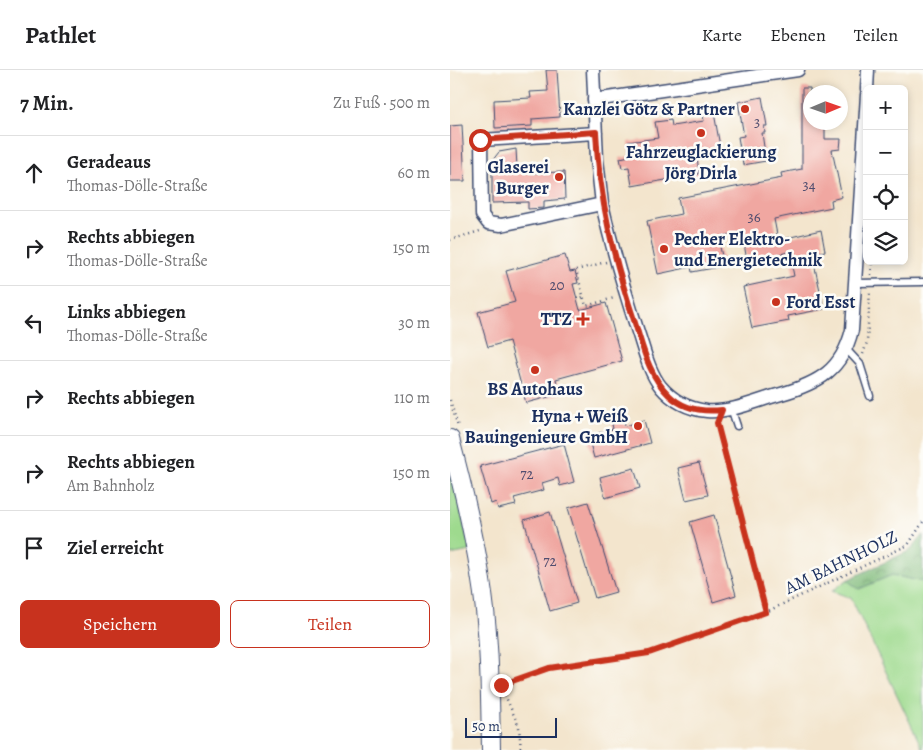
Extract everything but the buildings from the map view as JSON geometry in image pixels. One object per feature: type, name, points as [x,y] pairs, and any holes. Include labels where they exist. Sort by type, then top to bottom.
[{"type":"main road","points":[[450,439],[481,575],[498,689],[491,750]]},
{"type":"street","points":[[593,70],[602,204],[614,260],[625,294],[653,374],[661,386],[680,403],[708,411],[727,409],[808,386],[838,364],[847,350],[852,330],[856,283],[865,130]]},
{"type":"street","points":[[594,100],[798,70]]},
{"type":"street","points":[[867,85],[868,70]]},
{"type":"street","points":[[596,132],[480,140],[482,215],[488,223],[500,225],[602,204]]},
{"type":"lane","points":[[856,283],[923,282]]},
{"type":"lane","points":[[847,350],[860,364],[870,396]]},
{"type":"lane","points":[[727,409],[737,426]]},
{"type":"path","points":[[450,240],[478,232],[488,223]]},
{"type":"path","points":[[614,260],[576,270],[583,297],[586,306],[625,294]]},
{"type":"path","points":[[860,364],[867,342],[872,265]]},
{"type":"path","points":[[577,299],[583,297]]},
{"type":"path","points":[[727,409],[717,423],[766,612]]},
{"type":"path","name":"AM BAHNHOLZ","points":[[498,689],[549,668],[649,653],[766,612],[908,545],[923,522]]},
{"type":"path","points":[[498,689],[519,727],[521,750]]},
{"type":"green space","points":[[450,465],[470,551],[450,555]]},
{"type":"green space","points":[[923,534],[923,582],[892,575],[859,589],[847,580],[911,550]]},
{"type":"green space","points":[[892,575],[923,582],[923,750],[851,598],[832,591],[847,580],[859,589]]},
{"type":"place","name":"Kanzlei Götz & Partner","points":[[745,109]]},
{"type":"place","name":"Fahrzeuglackierung Jörg Dirla","points":[[701,133]]},
{"type":"place","name":"Glaserei Burger","points":[[559,177]]},
{"type":"place","name":"Pecher Elektro- und Energietechnik","points":[[664,249]]},
{"type":"place","name":"Ford Esst","points":[[776,302]]},
{"type":"place","name":"TTZ","points":[[583,319]]},
{"type":"place","name":"BS Autohaus","points":[[535,370]]},
{"type":"place","name":"Hyna + Weiß Bauingenieure GmbH","points":[[638,426]]},
{"type":"route","points":[[480,140],[596,132],[602,204],[614,260],[639,336],[653,374],[670,397],[696,409],[708,411],[722,410],[717,423],[766,612],[649,653],[549,668],[501,685]]}]
